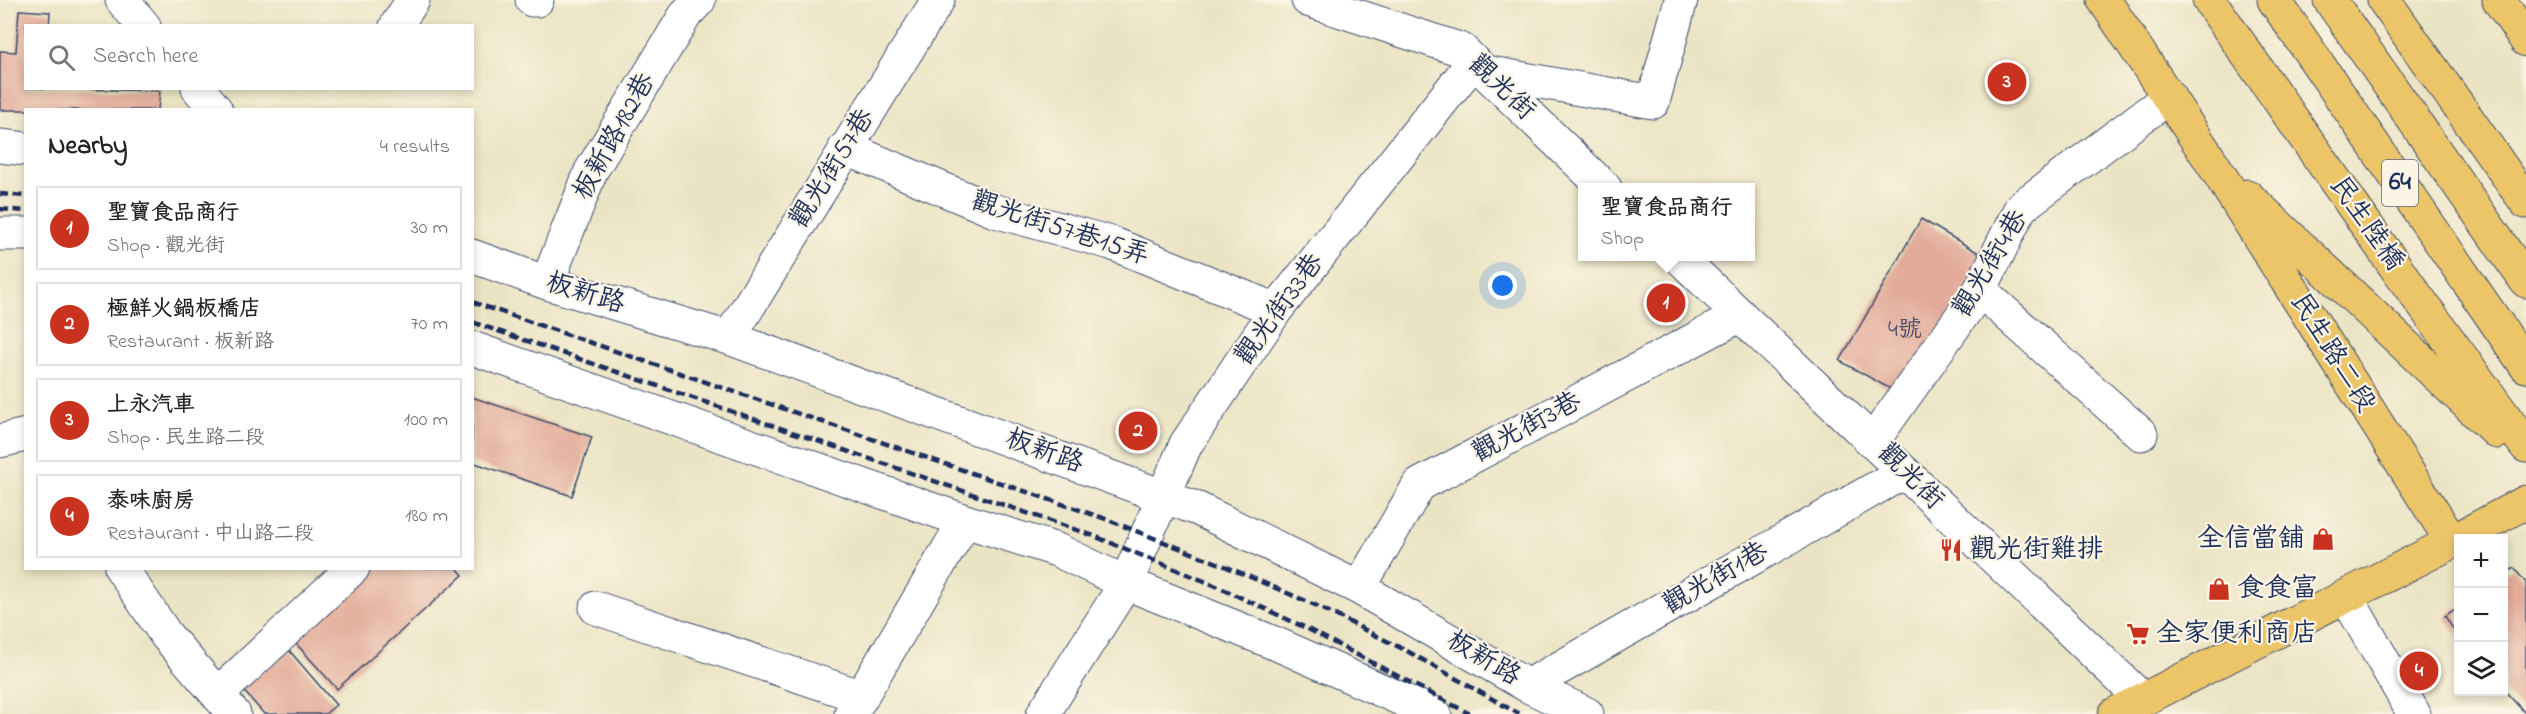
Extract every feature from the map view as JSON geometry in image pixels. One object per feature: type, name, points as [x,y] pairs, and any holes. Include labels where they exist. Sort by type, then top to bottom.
[{"type":"main road","name":"民生路二段","points":[[2104,0],[2454,537]]},
{"type":"main road","name":"民生陸橋","points":[[2209,0],[2402,276],[2526,446]]},
{"type":"main road","name":"64","points":[[2274,0],[2526,366]]},
{"type":"main road","name":"64","points":[[2330,0],[2526,281]]},
{"type":"main road","points":[[2384,0],[2526,202]]},
{"type":"main road","points":[[2499,0],[2526,40]]},
{"type":"main road","name":"民生路二段","points":[[2213,164],[2526,459]]},
{"type":"main road","points":[[2467,534],[2526,502]]},
{"type":"main road","points":[[2129,706],[2347,598],[2454,541]]},
{"type":"street","points":[[122,0],[142,24]]},
{"type":"street","points":[[397,24],[413,0]]},
{"type":"street","name":"板新路182巷","points":[[547,282],[591,171],[686,14],[699,0]]},
{"type":"street","name":"觀光街57巷","points":[[729,338],[938,0]]},
{"type":"street","name":"觀光街","points":[[1308,0],[1462,50],[1600,183]]},
{"type":"street","points":[[1479,67],[1653,102],[1681,0]]},
{"type":"street","name":"觀光街33巷","points":[[1043,714],[1126,583],[1186,444],[1275,310],[1479,67]]},
{"type":"street","points":[[200,90],[214,108]]},
{"type":"street","name":"觀光街4巷","points":[[1873,441],[1980,290],[2021,207],[2169,97]]},
{"type":"street","points":[[0,146],[24,149]]},
{"type":"street","name":"觀光街57巷15弄","points":[[845,148],[995,211],[1111,243],[1275,310]]},
{"type":"street","points":[[0,234],[24,234]]},
{"type":"street","name":"板新路","points":[[474,257],[547,282],[729,338],[1198,509],[1359,588],[1528,686],[1587,714]]},
{"type":"street","name":"觀光街","points":[[1682,261],[1873,441],[2129,706]]},
{"type":"street","points":[[1980,290],[2141,434]]},
{"type":"street","name":"觀光街3巷","points":[[1359,588],[1419,485],[1739,316]]},
{"type":"street","points":[[474,349],[965,521],[1057,550],[1126,583],[1279,645],[1435,714]]},
{"type":"street","points":[[0,441],[24,435]]},
{"type":"street","name":"觀光街1巷","points":[[1528,686],[1904,472]]},
{"type":"street","points":[[596,608],[857,705],[965,521]]},
{"type":"street","points":[[122,570],[166,635],[226,704],[351,570]]},
{"type":"street","points":[[2347,598],[2414,714]]},
{"type":"building","points":[[19,10],[50,12],[49,24],[24,24],[24,90],[160,91],[158,108],[0,110],[0,51],[16,52]]},
{"type":"building","points":[[1921,219],[1984,256],[1903,396],[1840,361]]},
{"type":"building","points":[[474,398],[592,437],[572,496],[474,463]]},
{"type":"building","points":[[2514,568],[2526,583],[2526,714],[2508,694],[2508,572]]},
{"type":"building","points":[[369,570],[459,570],[463,575],[337,689],[292,639]]},
{"type":"building","points":[[2454,610],[2454,631],[2445,616]]},
{"type":"building","points":[[288,649],[336,705],[325,714],[264,714],[242,689]]},
{"type":"railway","points":[[0,194],[24,196]]},
{"type":"railway","points":[[0,209],[24,211]]},
{"type":"railway","points":[[474,303],[1103,518],[1220,564],[1315,605],[1407,651],[1519,714]]},
{"type":"railway","points":[[474,323],[1094,536],[1214,585],[1306,628],[1470,714]]},
{"type":"place","name":"上永汽車","points":[[2007,82]]},
{"type":"place","name":"聖寶食品商行","points":[[1666,303]]},
{"type":"place","name":"極鮮火鍋板橋店","points":[[1138,431]]},
{"type":"place","name":"全信當舖","points":[[2323,539]]},
{"type":"place","name":"觀光街雞排","points":[[1951,550]]},
{"type":"place","name":"食食富","points":[[2219,589]]},
{"type":"place","name":"全家便利商店","points":[[2138,634]]},
{"type":"place","name":"泰味廚房","points":[[2419,671]]}]
